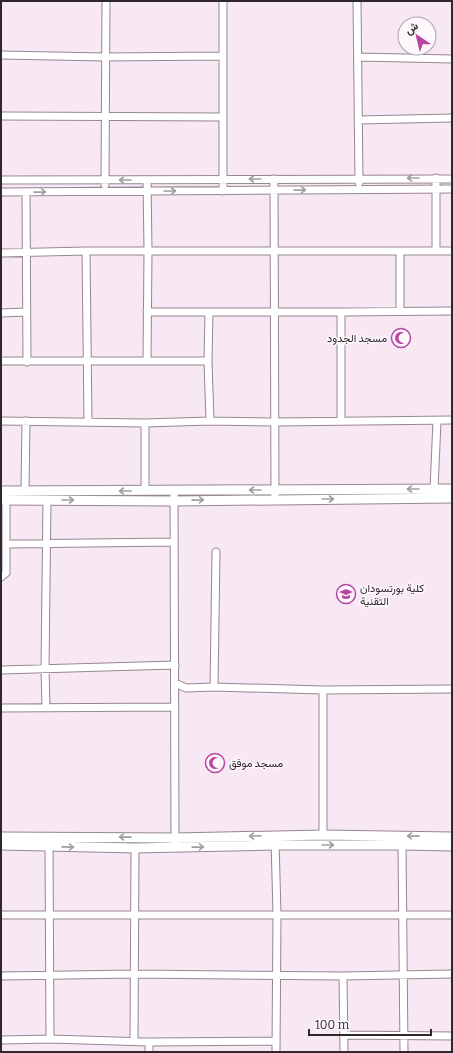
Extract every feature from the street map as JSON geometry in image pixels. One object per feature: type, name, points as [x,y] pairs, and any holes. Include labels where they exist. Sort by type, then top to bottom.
[{"type":"street","points":[[105,191],[106,1]]},
{"type":"street","points":[[223,1],[223,191]]},
{"type":"street","points":[[357,1],[358,190]]},
{"type":"street","points":[[1,55],[105,57],[222,56]]},
{"type":"street","points":[[358,57],[452,59]]},
{"type":"street","points":[[1,116],[224,117]]},
{"type":"street","points":[[358,120],[452,118]]},
{"type":"street","points":[[436,178],[436,250]]},
{"type":"street","points":[[1,180],[452,178]]},
{"type":"street","points":[[274,179],[275,495]]},
{"type":"street","points":[[146,180],[148,251],[147,361]]},
{"type":"street","points":[[1,192],[452,189]]},
{"type":"street","points":[[26,192],[27,362]]},
{"type":"street","points":[[1,253],[86,251],[452,250]]},
{"type":"street","points":[[86,251],[88,422]]},
{"type":"street","points":[[400,251],[400,311]]},
{"type":"street","points":[[147,312],[452,311]]},
{"type":"street","points":[[1,313],[26,312]]},
{"type":"street","points":[[209,312],[208,361],[210,421]]},
{"type":"street","points":[[341,312],[341,421]]},
{"type":"street","points":[[1,362],[208,361]]},
{"type":"street","points":[[1,421],[145,423],[210,421],[275,422],[452,420]]},
{"type":"street","points":[[25,492],[26,421]]},
{"type":"street","points":[[434,489],[437,421]]},
{"type":"street","points":[[145,423],[145,490]]},
{"type":"street","points":[[1,577],[6,572],[4,500],[174,500],[452,489]]},
{"type":"street","points":[[1,491],[174,490],[275,495],[452,498]]},
{"type":"street","points":[[174,490],[175,843]]},
{"type":"street","points":[[46,707],[47,500]]},
{"type":"street","points":[[6,544],[174,542]]},
{"type":"street","points":[[214,687],[216,552]]},
{"type":"street","points":[[1,670],[175,665]]},
{"type":"street","points":[[175,683],[186,688],[214,687],[323,690],[452,689]]},
{"type":"street","points":[[323,690],[323,835]]},
{"type":"street","points":[[1,708],[175,707]]},
{"type":"street","points":[[275,841],[323,835],[452,837]]},
{"type":"street","points":[[1,837],[175,843],[275,841],[452,846]]},
{"type":"street","points":[[275,841],[277,914],[276,1052]]},
{"type":"street","points":[[1,845],[135,848],[175,843]]},
{"type":"street","points":[[402,845],[404,1052]]},
{"type":"street","points":[[48,846],[50,915],[50,1039]]},
{"type":"street","points":[[134,1041],[135,848]]},
{"type":"street","points":[[1,915],[452,915]]},
{"type":"street","points":[[1,976],[135,974],[343,976],[452,974]]},
{"type":"street","points":[[343,976],[344,1052]]},
{"type":"street","points":[[344,1035],[452,1036]]},
{"type":"street","points":[[1,1040],[50,1039],[149,1042],[276,1041]]},
{"type":"street","points":[[149,1042],[149,1052]]},
{"type":"place","name":"مسجد الجدود","points":[[401,338]]},
{"type":"place","name":"كلية بورتسودان التقنية","points":[[346,594]]},
{"type":"place","name":"مسجد موفق","points":[[215,763]]}]
